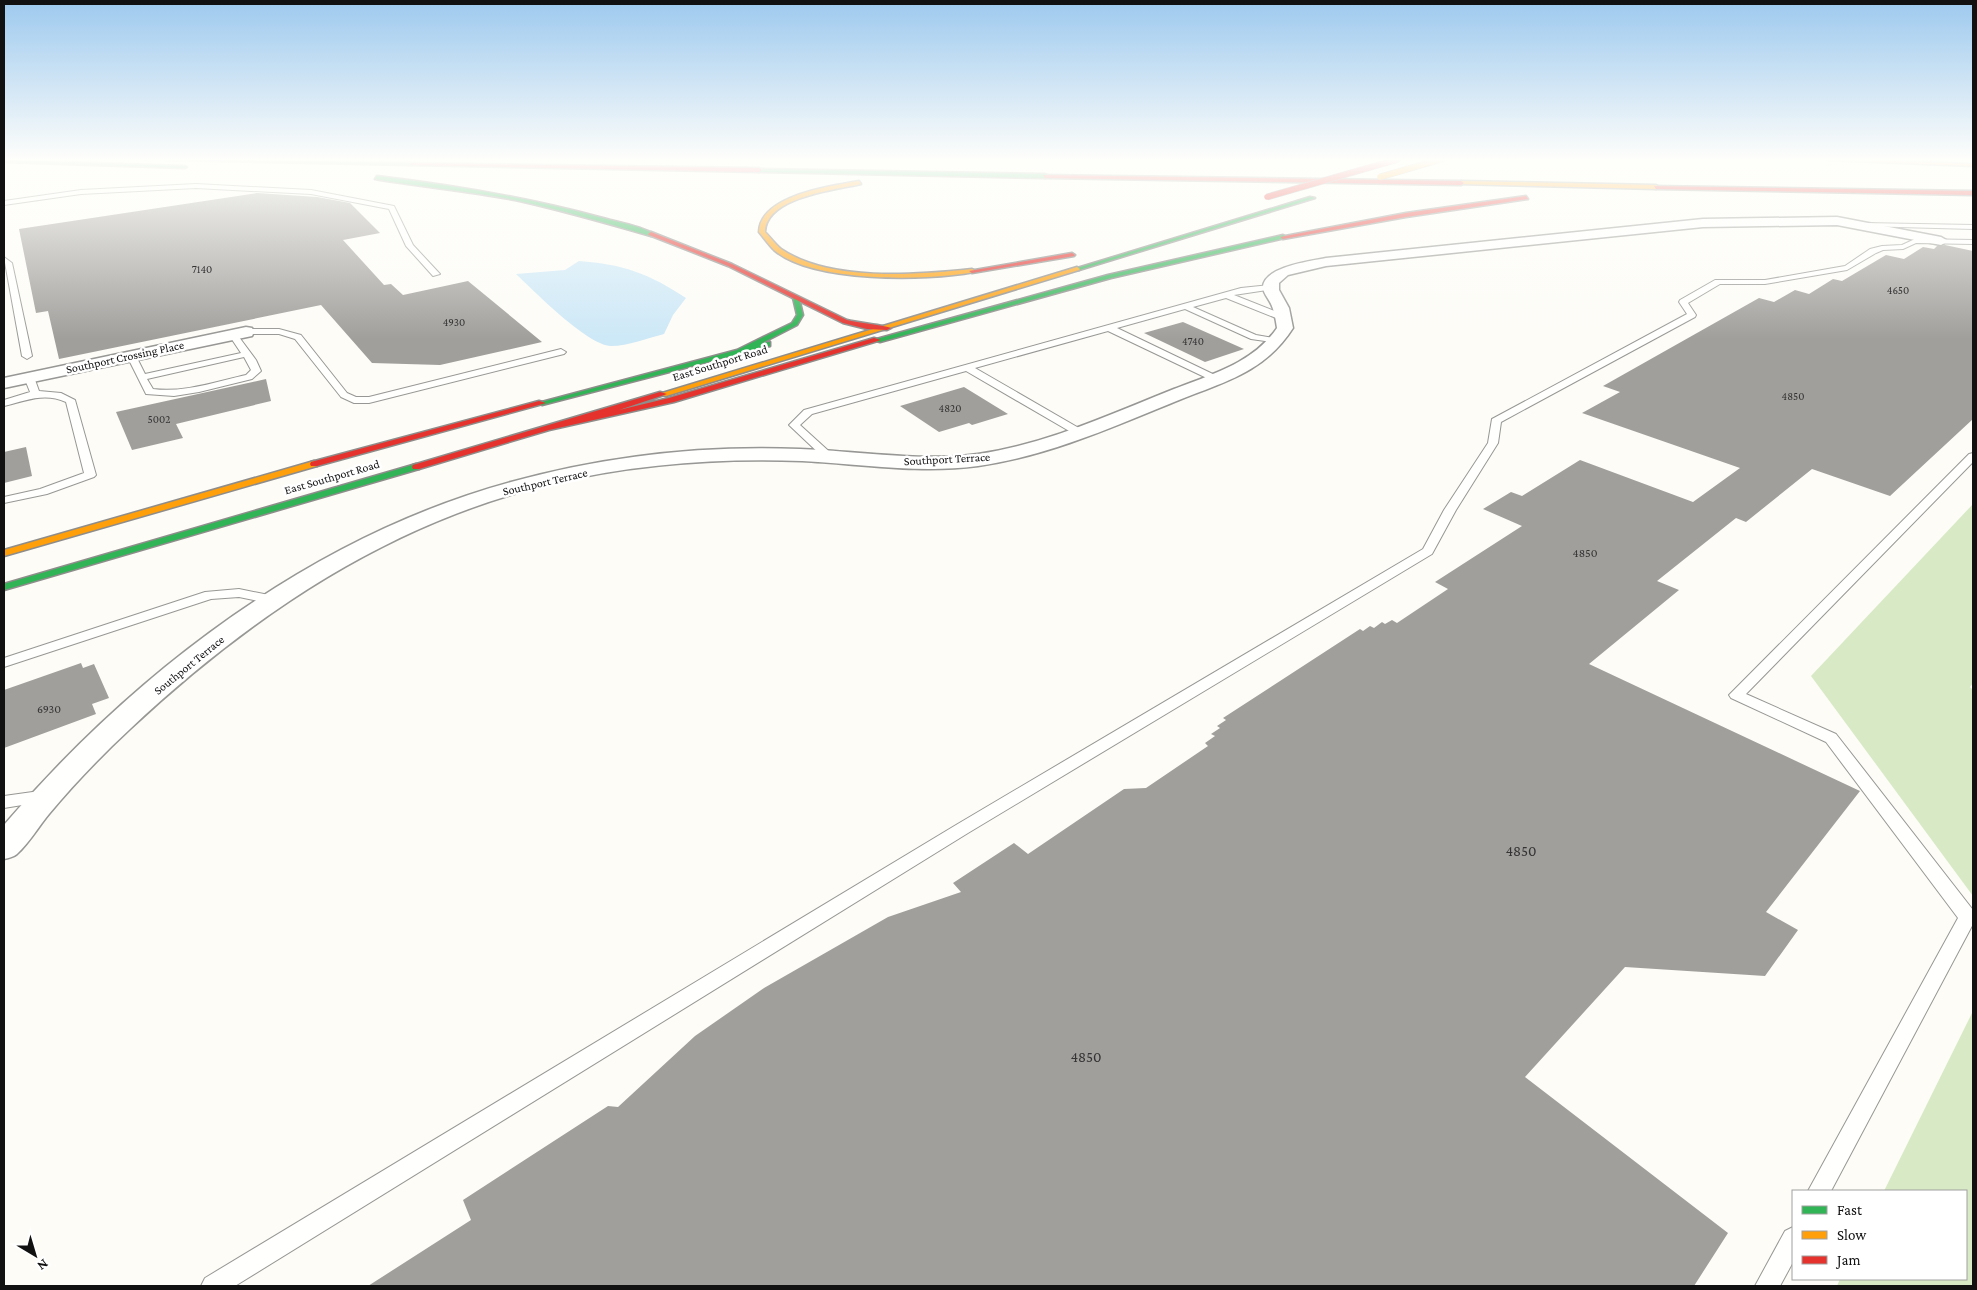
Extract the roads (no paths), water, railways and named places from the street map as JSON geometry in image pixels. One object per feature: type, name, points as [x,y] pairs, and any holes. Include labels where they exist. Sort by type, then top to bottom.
[{"type":"main road","points":[[602,219],[710,256],[845,322],[867,327],[887,328]]},
{"type":"main road","points":[[764,219],[760,231],[762,238],[769,244],[789,257],[839,271],[885,276],[926,276],[968,273],[1077,254],[980,282]]},
{"type":"main road","name":"East Southport Road","points":[[4,587],[887,328],[1242,219]]},
{"type":"main road","points":[[550,428],[685,396],[945,319],[1046,292],[1196,256],[1384,219]]},
{"type":"main road","points":[[738,352],[795,324],[800,315],[796,298]]},
{"type":"main road","points":[[827,327],[871,314]]},
{"type":"main road","name":"East Southport Road","points":[[4,553],[338,457],[800,334]]},
{"type":"street","points":[[1277,341],[1285,328],[1284,318],[1280,305],[1270,287],[1271,282],[1283,272],[1326,262],[1646,227],[1703,223],[1823,221],[1863,225],[1941,241]]},
{"type":"street","name":"Southport Crossing Place","points":[[4,383],[240,333]]},
{"type":"street","name":"Southport Terrace","points":[[4,848],[74,767],[151,695],[188,664],[274,600],[325,567],[382,537],[455,507],[518,487],[582,472],[653,461],[752,455],[829,457],[895,462],[966,461],[1016,454],[1080,433],[1216,378],[1254,361],[1277,341]]},
{"type":"lane","points":[[398,219],[410,246],[436,274]]},
{"type":"lane","points":[[1863,225],[1973,227]]},
{"type":"lane","points":[[213,1286],[962,828],[1428,551],[1450,510],[1492,443],[1496,421],[1692,316],[1683,302],[1718,282],[1765,282],[1847,268],[1882,248],[1903,247],[1915,241],[1973,242]]},
{"type":"lane","points":[[1941,241],[1973,248]]},
{"type":"lane","points":[[4,259],[8,263],[27,356]]},
{"type":"lane","points":[[829,457],[794,425],[808,412],[1244,290],[1270,287]]},
{"type":"lane","points":[[1226,295],[1284,318]]},
{"type":"lane","points":[[1185,306],[1254,337],[1277,341]]},
{"type":"lane","points":[[1109,328],[1216,378]]},
{"type":"lane","points":[[132,356],[149,392],[161,394],[187,391],[249,377],[256,371],[247,354],[240,333],[269,330],[288,332],[298,337],[344,395],[354,400],[369,400],[561,352]]},
{"type":"lane","points":[[142,377],[247,354]]},
{"type":"lane","points":[[967,368],[1080,433]]},
{"type":"lane","points":[[29,377],[35,394]]},
{"type":"lane","points":[[4,402],[35,394],[61,396],[70,400],[90,475],[43,492],[4,500]]},
{"type":"lane","points":[[1820,1190],[1968,917],[1831,738],[1736,695],[1973,456]]},
{"type":"lane","points":[[4,663],[210,595],[239,593],[274,600]]},
{"type":"lane","points":[[4,802],[48,796]]},
{"type":"lane","points":[[1767,1286],[1792,1241]]},
{"type":"water","points":[[579,261],[595,262],[636,272],[686,298],[673,315],[664,334],[624,345],[611,346],[601,343],[589,337],[561,316],[516,274],[565,270]]}]
